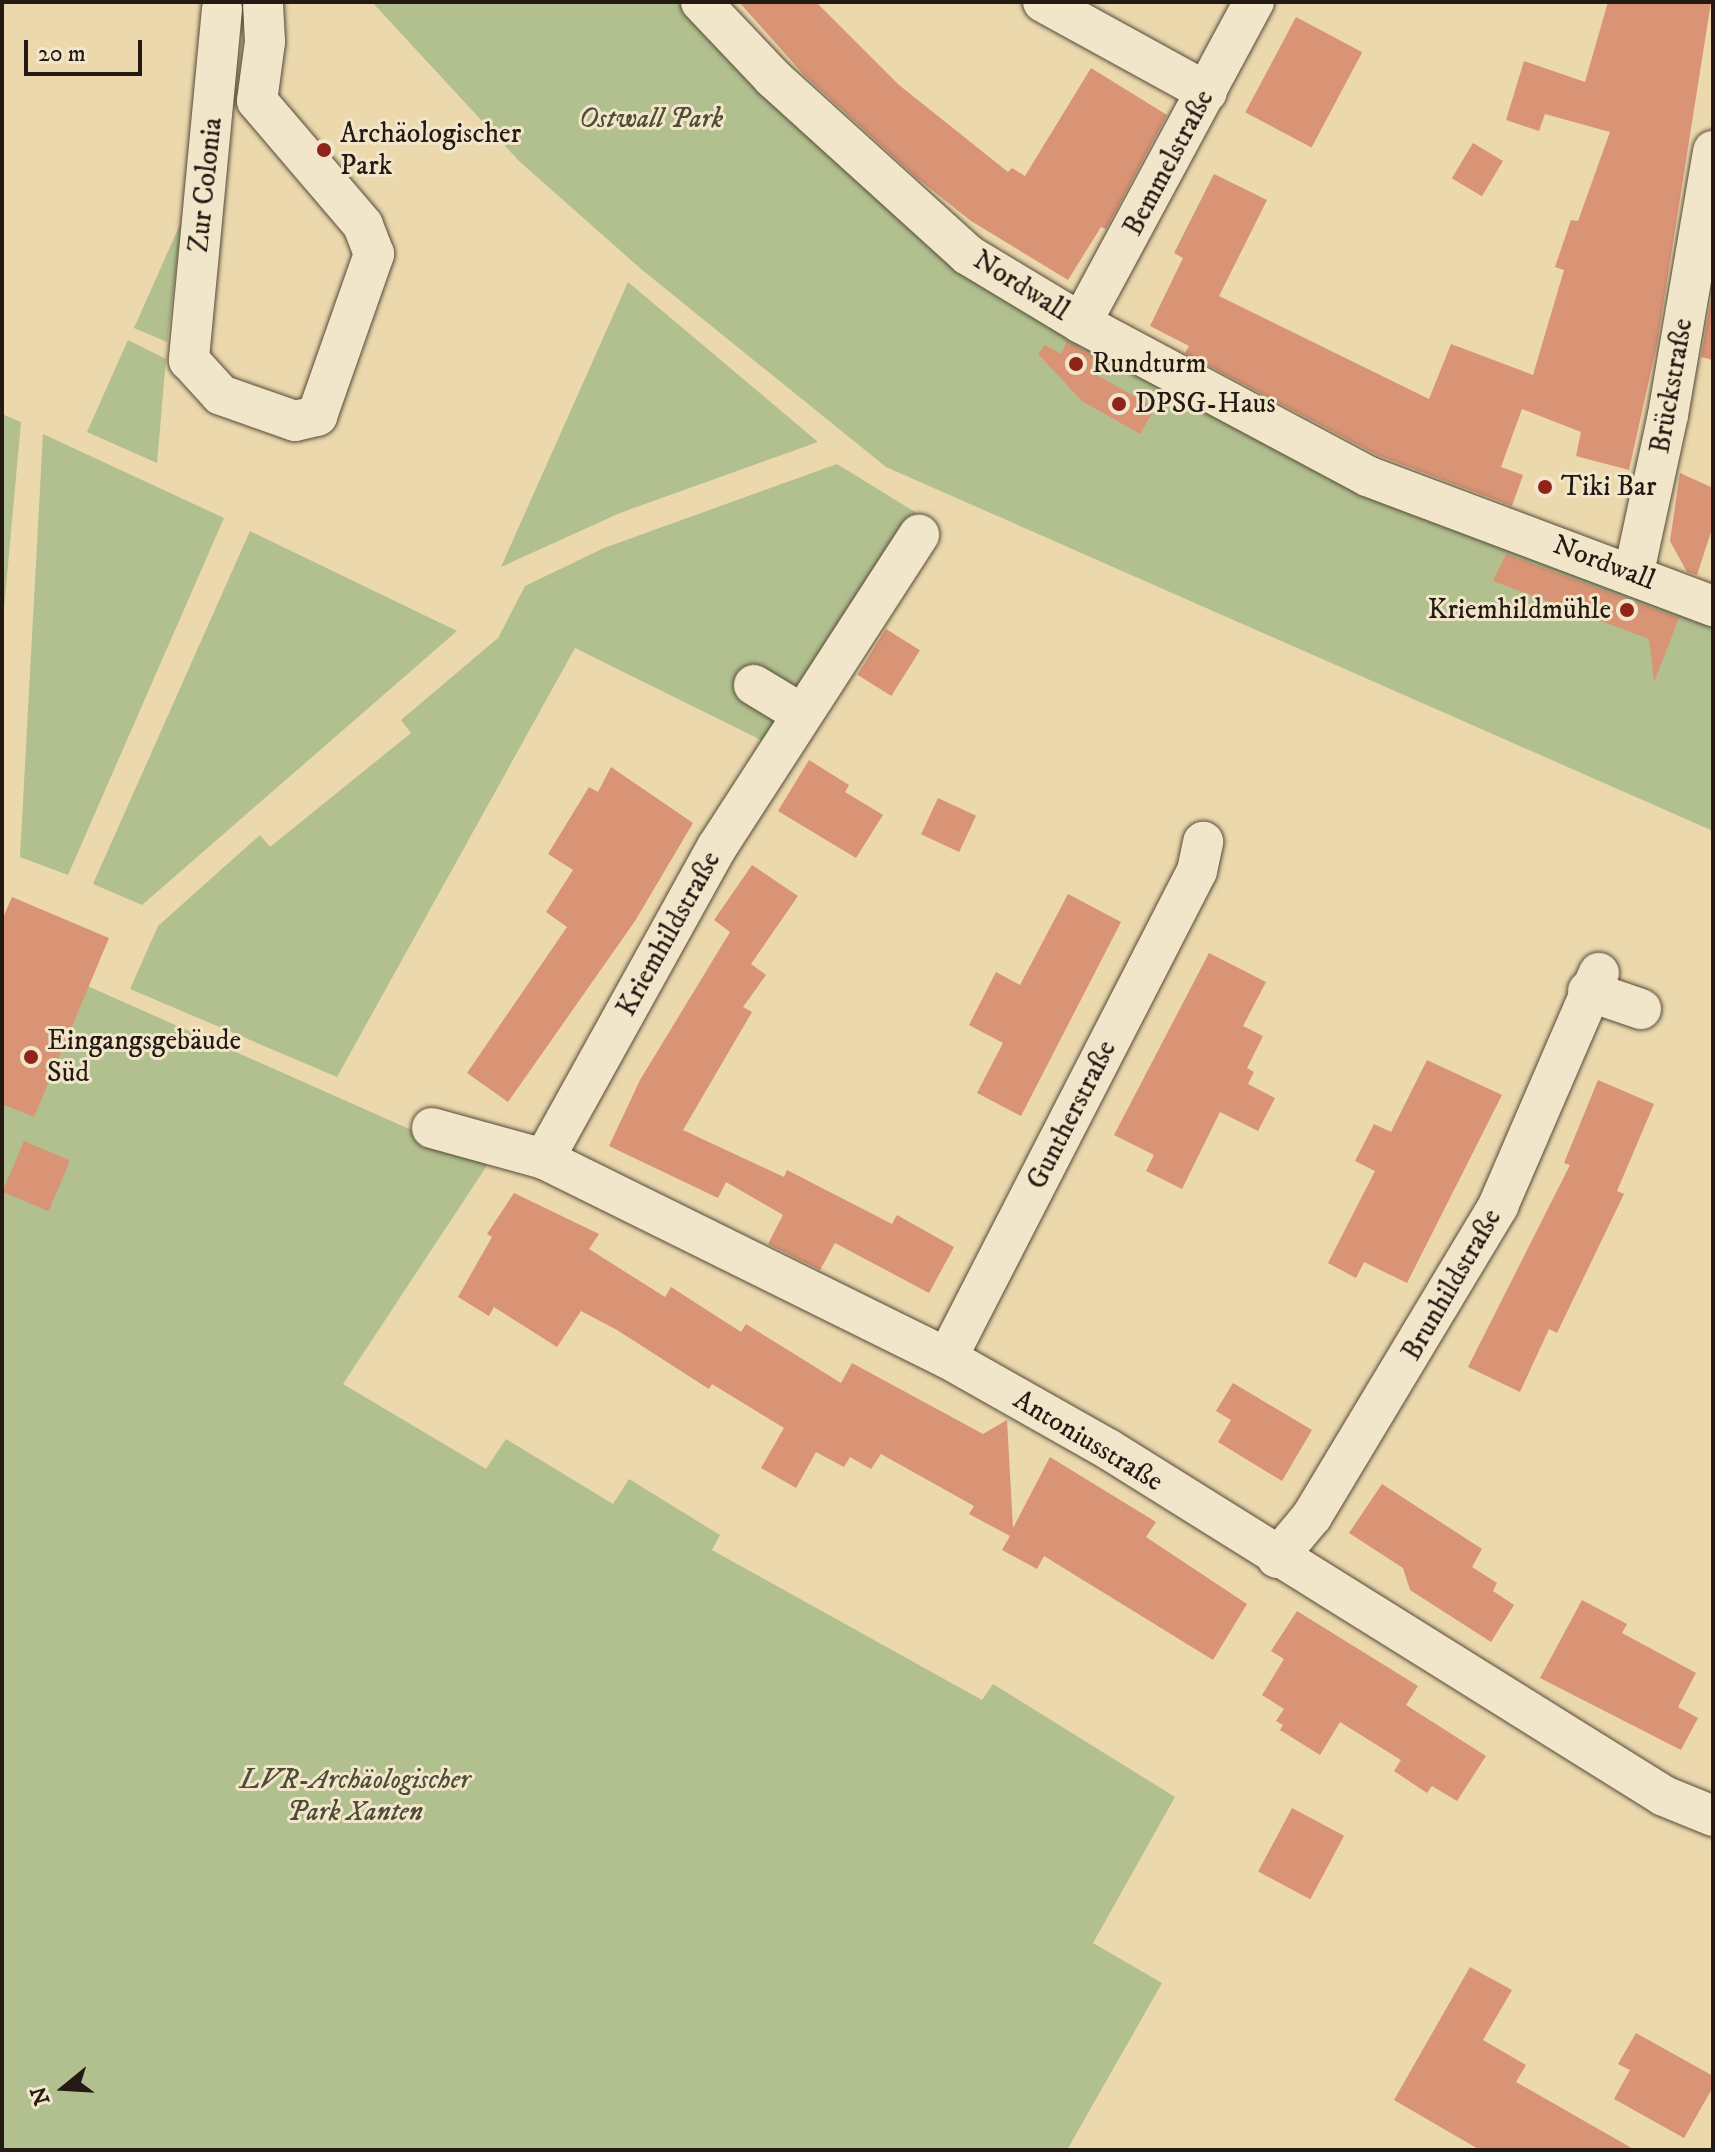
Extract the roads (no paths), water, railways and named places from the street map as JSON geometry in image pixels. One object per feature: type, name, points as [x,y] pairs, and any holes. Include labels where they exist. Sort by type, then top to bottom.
[{"type":"street","name":"Nordwall","points":[[701,2],[872,172],[968,255],[1081,323],[1367,476],[1634,572],[1713,606]]},
{"type":"street","points":[[1043,2],[1207,92]]},
{"type":"street","name":"Bemmelstraße","points":[[1081,323],[1254,2]]},
{"type":"street","points":[[215,6],[266,4]]},
{"type":"street","name":"Zur Colonia","points":[[215,6],[189,360],[221,395],[272,416],[295,421],[317,416],[374,254],[363,225],[257,101],[265,42],[266,4]]},
{"type":"street","name":"Brückstraße","points":[[1634,572],[1668,415],[1713,151]]},
{"type":"street","name":"Kriemhildstraße","points":[[544,1159],[717,847],[919,535]]},
{"type":"street","points":[[754,685],[802,714]]},
{"type":"street","name":"Guntherstraße","points":[[947,1358],[1189,857]]},
{"type":"street","name":"Brunhildstraße","points":[[1277,1558],[1320,1503],[1498,1206],[1594,982],[1641,1009]]},
{"type":"street","name":"Antoniusstraße","points":[[432,1128],[544,1159],[947,1358],[1108,1449],[1277,1558],[1664,1796],[1713,1816]]},
{"type":"place","name":"Archäologischer Park","points":[[324,150]]},
{"type":"place","name":"Rundturm","points":[[1076,364]]},
{"type":"place","name":"DPSG-Haus","points":[[1119,404]]},
{"type":"place","name":"Tiki Bar","points":[[1545,487]]},
{"type":"place","name":"Kriemhildmühle","points":[[1627,610]]},
{"type":"place","name":"Eingangsgebäude Süd","points":[[31,1057]]},
{"type":"park label","name":"Ostwall Park","points":[[651,119]]},
{"type":"park label","name":"LVR-Archäologischer Park Xanten","points":[[355,1796]]}]
